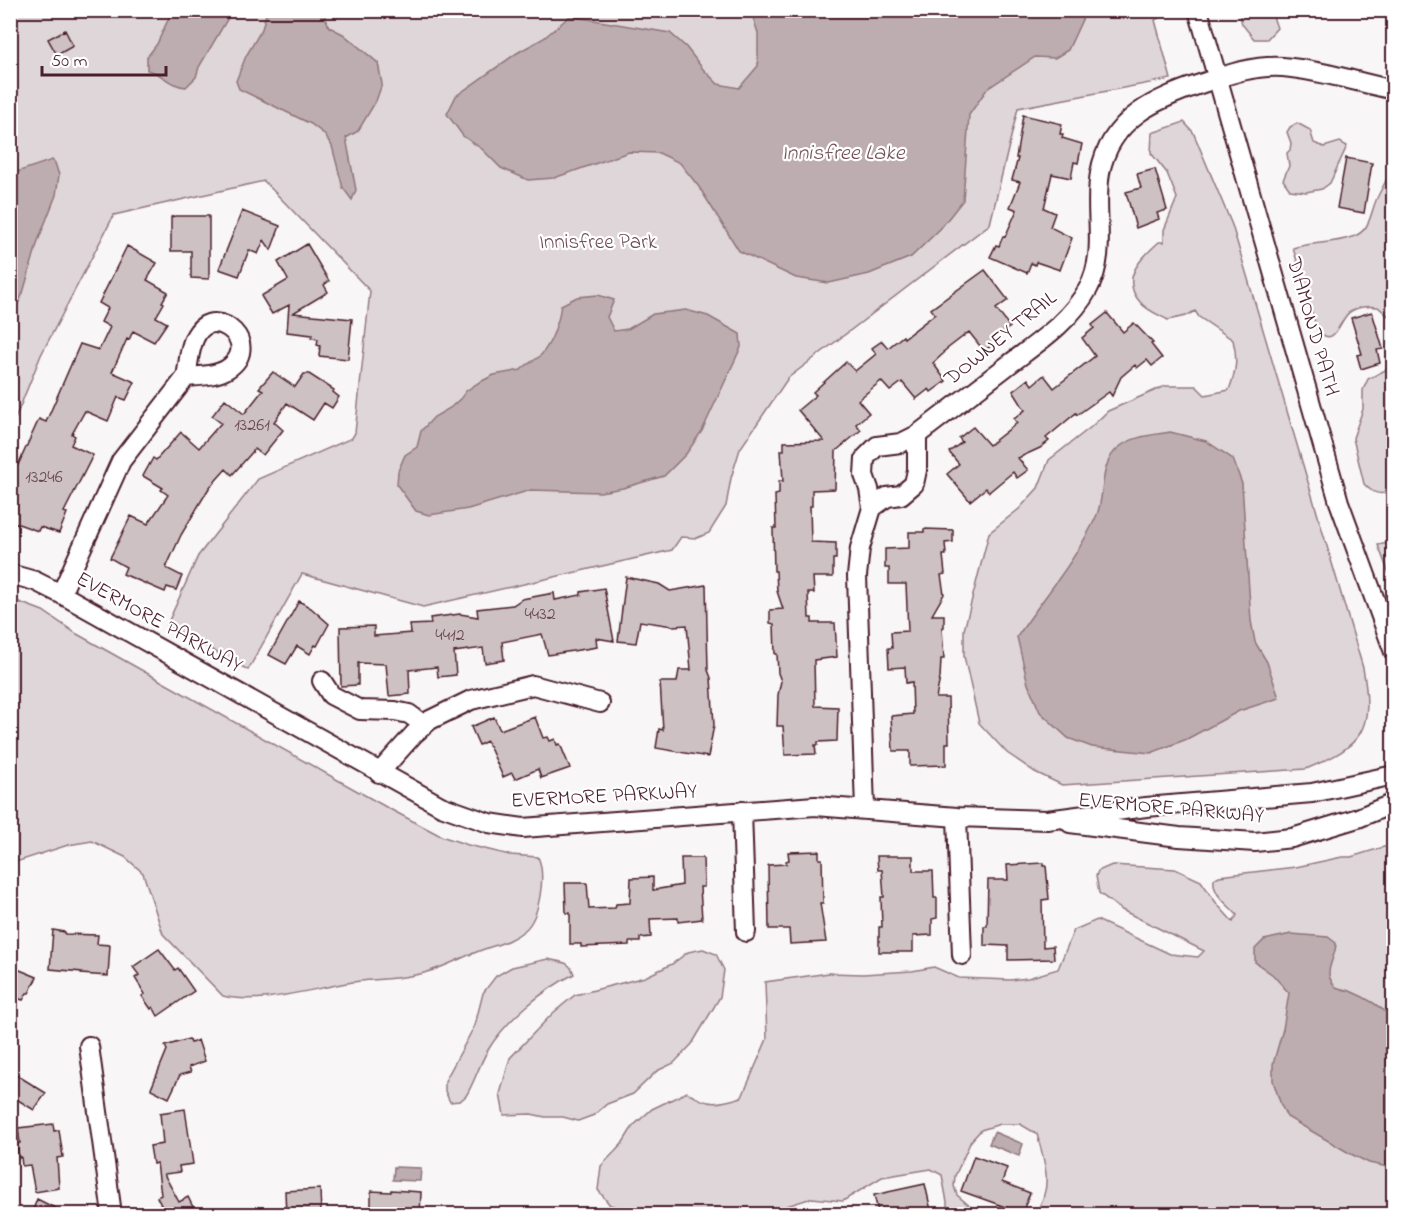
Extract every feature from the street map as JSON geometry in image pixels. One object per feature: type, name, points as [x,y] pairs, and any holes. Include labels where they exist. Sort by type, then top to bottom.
[{"type":"street","name":"DIAMOND PATH","points":[[1198,10],[1339,502],[1394,652]]},
{"type":"street","name":"DOWNEY TRAIL","points":[[865,809],[857,576],[860,548],[872,508],[864,475],[865,458],[877,446],[901,443],[917,435],[1058,328],[1078,306],[1090,286],[1096,265],[1100,241],[1098,189],[1106,152],[1120,130],[1150,104],[1218,78],[1254,68],[1284,67],[1394,90]]},
{"type":"street","points":[[61,594],[121,461],[186,377]]},
{"type":"street","points":[[872,508],[887,497],[901,495],[914,484],[917,470],[915,453],[917,435]]},
{"type":"street","name":"EVERMORE PARKWAY","points":[[10,574],[35,581],[61,594],[379,773],[457,813],[489,823],[523,828],[815,806],[957,817],[1047,820],[1179,837],[1255,842],[1292,838],[1358,818],[1394,803]]},
{"type":"street","points":[[322,681],[332,695],[360,710],[395,711],[409,714],[424,725]]},
{"type":"street","points":[[379,773],[430,720],[471,700],[533,685],[600,703]]},
{"type":"street","name":"EVERMORE PARKWAY","points":[[1047,820],[1146,807],[1312,793],[1394,775]]},
{"type":"street","points":[[742,811],[746,932]]},
{"type":"street","points":[[957,817],[962,955]]},
{"type":"street","points":[[89,1046],[112,1215]]},
{"type":"green space","name":"Innisfree Park","points":[[10,11],[1163,11],[1162,16],[1155,20],[1171,79],[1018,108],[990,224],[788,378],[740,449],[731,478],[726,506],[709,533],[697,538],[681,537],[672,550],[423,607],[302,574],[248,670],[167,625],[198,556],[258,479],[352,438],[355,433],[370,291],[264,181],[114,215],[41,355],[11,429]]},
{"type":"green space","points":[[1239,11],[1271,11],[1277,28],[1267,39],[1254,39],[1242,24]]},
{"type":"green space","points":[[1184,122],[1193,132],[1232,225],[1363,668],[1367,707],[1365,721],[1360,733],[1341,752],[1306,769],[1062,785],[1035,772],[1007,753],[979,723],[964,656],[964,630],[989,533],[1019,509],[1038,488],[1049,460],[1108,411],[1165,386],[1196,386],[1205,395],[1229,390],[1236,365],[1233,340],[1199,317],[1195,311],[1186,316],[1168,320],[1153,312],[1140,302],[1132,285],[1132,276],[1140,261],[1159,242],[1164,242],[1164,230],[1177,198],[1167,173],[1151,153],[1152,133]]},
{"type":"green space","points":[[1297,123],[1310,130],[1314,143],[1324,147],[1340,142],[1347,146],[1330,183],[1322,189],[1306,192],[1290,190],[1283,180],[1289,166],[1287,153],[1291,143],[1287,132]]},
{"type":"green space","points":[[1393,167],[1393,320],[1378,307],[1360,308],[1346,315],[1333,335],[1328,337],[1317,329],[1293,248],[1338,241],[1359,234],[1370,220],[1375,202]]},
{"type":"green space","points":[[1393,366],[1393,489],[1385,493],[1378,493],[1364,484],[1353,438],[1363,409],[1363,390],[1368,379]]},
{"type":"green space","points":[[1394,542],[1393,584],[1378,545]]},
{"type":"green space","points":[[11,599],[43,611],[77,634],[441,836],[510,855],[538,857],[541,874],[540,895],[530,924],[520,934],[509,940],[423,973],[344,983],[273,997],[255,999],[223,996],[163,934],[143,873],[125,857],[92,841],[68,845],[16,862],[11,859]]},
{"type":"green space","points":[[1387,846],[1393,849],[1393,1214],[1035,1214],[1044,1194],[1045,1165],[1037,1134],[1020,1124],[1000,1124],[981,1130],[971,1141],[955,1176],[954,1186],[957,1195],[979,1214],[947,1214],[942,1175],[931,1169],[882,1177],[843,1201],[812,1198],[777,1209],[741,1212],[724,1207],[708,1214],[630,1210],[610,1205],[598,1190],[601,1166],[622,1144],[633,1126],[652,1109],[687,1092],[701,1100],[714,1103],[742,1097],[767,1039],[765,982],[829,973],[863,974],[912,971],[934,967],[959,978],[1010,980],[1028,978],[1058,969],[1074,930],[1097,920],[1170,954],[1198,957],[1204,951],[1122,910],[1099,893],[1096,876],[1098,871],[1112,865],[1175,869],[1201,881],[1233,922],[1237,915],[1215,890],[1214,879],[1219,876],[1296,867],[1351,857]]},
{"type":"green space","points":[[703,949],[716,954],[724,970],[720,997],[692,1044],[674,1063],[657,1071],[633,1094],[607,1104],[594,1115],[578,1121],[531,1114],[504,1115],[500,1094],[510,1058],[553,1013],[575,995],[645,977],[672,964],[688,952]]},
{"type":"green space","points":[[548,959],[567,964],[574,974],[550,988],[515,1017],[488,1050],[466,1096],[460,1101],[450,1102],[445,1091],[445,1081],[475,1025],[483,993],[496,976],[512,967]]},
{"type":"water","name":"Innisfree Lake","points":[[751,10],[1086,11],[1068,50],[1055,58],[1035,57],[987,89],[969,115],[963,200],[940,229],[911,257],[869,274],[829,283],[796,278],[739,251],[699,187],[680,163],[659,153],[629,152],[554,178],[528,180],[501,168],[482,149],[463,136],[447,114],[456,96],[517,53],[544,38],[570,16],[670,33],[686,47],[718,84],[739,88],[758,66],[758,33]]},
{"type":"water","points":[[172,11],[232,11],[199,67],[196,77],[186,87],[174,84],[147,70],[147,57],[157,44]]},
{"type":"water","points":[[267,11],[323,11],[329,27],[343,34],[378,63],[382,84],[376,101],[358,131],[346,138],[356,190],[352,200],[343,188],[332,146],[324,134],[311,124],[239,89],[236,81],[246,56],[262,29]]},
{"type":"water","points":[[52,160],[59,175],[56,195],[38,241],[23,293],[11,319],[11,174]]},
{"type":"water","points":[[598,295],[614,300],[607,317],[614,331],[628,329],[653,314],[686,310],[708,316],[740,334],[741,347],[702,431],[686,454],[664,476],[623,488],[600,492],[531,490],[468,509],[429,515],[416,511],[397,485],[398,471],[405,455],[417,447],[421,431],[434,417],[450,408],[466,391],[478,383],[494,375],[521,370],[541,355],[554,331],[561,305],[577,297]]},
{"type":"water","points":[[1170,432],[1206,441],[1233,459],[1242,484],[1251,621],[1255,642],[1267,662],[1279,698],[1239,711],[1187,739],[1151,753],[1092,747],[1068,738],[1040,712],[1028,684],[1017,637],[1088,533],[1099,509],[1105,472],[1112,455],[1118,448],[1130,441]]},
{"type":"water","points":[[1291,934],[1328,937],[1336,943],[1329,971],[1329,977],[1334,985],[1368,1000],[1393,1019],[1393,1168],[1369,1163],[1351,1154],[1287,1117],[1281,1105],[1273,1081],[1273,1064],[1283,1029],[1289,993],[1273,975],[1255,962],[1255,949],[1264,940]]},
{"type":"water","points":[[994,1132],[1023,1144],[1019,1156],[989,1144]]},
{"type":"water","points":[[394,1167],[421,1168],[420,1181],[393,1180]]},
{"type":"building","points":[[65,30],[73,46],[57,55],[48,39]]},
{"type":"building","points":[[1023,115],[1062,124],[1060,134],[1063,134],[1062,138],[1082,144],[1078,163],[1074,162],[1071,178],[1052,174],[1044,208],[1055,213],[1050,227],[1072,238],[1060,270],[1036,262],[1035,265],[1031,263],[1027,273],[990,257],[996,245],[999,246],[1003,236],[1005,237],[1017,210],[1010,207],[1020,182],[1012,180],[1018,158],[1016,158]]},
{"type":"building","points":[[1346,158],[1372,163],[1364,213],[1337,208]]},
{"type":"building","points":[[1155,169],[1167,210],[1157,213],[1159,219],[1136,228],[1126,192],[1141,188],[1137,174]]},
{"type":"building","points":[[242,211],[280,226],[271,250],[264,240],[258,254],[249,250],[239,276],[219,269]]},
{"type":"building","points":[[209,216],[209,279],[191,278],[191,251],[171,251],[171,217]]},
{"type":"building","points":[[307,244],[329,281],[324,285],[328,292],[293,313],[352,319],[348,359],[319,356],[318,339],[311,338],[312,335],[287,332],[289,305],[272,314],[261,296],[288,280],[278,262]]},
{"type":"building","points":[[127,246],[157,263],[147,280],[168,292],[156,317],[167,323],[154,342],[133,331],[112,372],[135,382],[126,400],[118,397],[108,421],[85,411],[72,434],[75,436],[71,445],[93,455],[64,512],[67,513],[59,533],[40,527],[38,531],[10,521],[10,461],[18,465],[39,419],[46,422],[80,344],[99,350],[110,327],[101,322],[108,308],[99,303]]},
{"type":"building","points":[[985,270],[1008,300],[996,309],[1010,327],[997,337],[999,340],[984,351],[969,332],[943,352],[933,363],[946,381],[931,392],[929,389],[916,399],[902,382],[890,391],[881,381],[858,400],[869,413],[856,424],[861,430],[836,451],[835,489],[812,490],[811,542],[836,543],[833,577],[813,577],[814,593],[808,593],[809,618],[812,618],[812,623],[835,623],[837,657],[814,660],[815,706],[838,707],[837,741],[818,742],[818,745],[815,745],[816,754],[785,755],[783,726],[777,726],[781,681],[777,654],[775,654],[774,624],[770,623],[770,610],[783,609],[777,591],[776,571],[774,571],[773,528],[776,528],[775,495],[779,494],[779,481],[783,481],[781,450],[784,450],[784,442],[824,441],[798,410],[816,395],[813,392],[846,362],[855,371],[876,354],[872,348],[882,341],[888,348],[903,336],[904,338],[935,314],[931,309]]},
{"type":"building","points":[[1372,312],[1383,349],[1377,350],[1380,363],[1361,369],[1357,355],[1362,354],[1351,318]]},
{"type":"building","points":[[1107,313],[1123,332],[1134,323],[1153,343],[1151,344],[1162,358],[1152,366],[1147,360],[1137,368],[1135,365],[1121,377],[1112,396],[1109,392],[1077,415],[1076,413],[1046,438],[1049,441],[1040,448],[1018,458],[1028,470],[1017,478],[1013,472],[989,492],[986,488],[970,501],[947,474],[959,464],[949,452],[962,442],[959,438],[973,427],[989,445],[1017,423],[1014,419],[1025,410],[1013,391],[1028,379],[1032,385],[1044,375],[1054,388],[1095,356],[1082,338],[1094,328],[1092,325]]},
{"type":"building","points":[[273,372],[295,387],[304,374],[309,374],[334,390],[333,392],[339,397],[332,408],[324,403],[313,420],[287,403],[274,422],[283,430],[263,455],[255,449],[232,475],[226,469],[209,488],[181,535],[166,568],[182,576],[176,590],[167,587],[165,592],[123,574],[126,567],[110,558],[131,516],[148,524],[168,495],[161,490],[163,488],[143,476],[153,458],[156,460],[181,432],[199,448],[221,423],[212,416],[225,399],[244,414],[263,390],[259,388]]},
{"type":"building","points":[[924,529],[953,530],[953,542],[945,543],[946,555],[943,555],[945,574],[941,575],[944,594],[932,615],[944,615],[944,627],[942,628],[944,659],[941,659],[936,698],[948,698],[949,743],[946,743],[946,765],[910,766],[910,751],[893,751],[891,716],[913,714],[912,682],[906,683],[905,667],[889,668],[888,648],[892,648],[891,632],[908,631],[906,584],[889,584],[889,568],[885,568],[885,549],[909,548],[909,532],[924,532]]},
{"type":"building","points":[[626,577],[659,584],[670,591],[706,585],[708,670],[711,678],[714,725],[708,757],[656,748],[659,729],[663,730],[660,682],[677,682],[679,670],[691,670],[687,625],[673,626],[640,621],[636,643],[618,641]]},
{"type":"building","points":[[604,588],[614,641],[596,638],[597,647],[548,655],[542,634],[502,642],[504,660],[485,663],[483,648],[454,652],[456,675],[438,677],[437,667],[409,670],[410,694],[389,696],[386,664],[358,663],[358,685],[341,686],[340,627],[374,626],[374,636],[411,633],[410,625],[431,624],[430,618],[460,614],[478,617],[477,609],[513,605],[522,599],[554,593],[555,600]]},
{"type":"building","points":[[299,601],[329,624],[310,654],[297,646],[286,664],[269,655]]},
{"type":"building","points":[[494,717],[500,730],[535,717],[543,738],[548,737],[550,741],[555,739],[557,745],[560,744],[570,768],[541,778],[538,769],[515,779],[512,773],[503,777],[487,741],[479,745],[471,727]]},
{"type":"building","points":[[819,851],[819,859],[822,859],[823,903],[820,903],[826,942],[790,944],[789,929],[769,929],[768,865],[786,864],[789,860],[788,852]]},
{"type":"building","points":[[877,856],[913,856],[913,871],[933,871],[937,918],[932,919],[932,935],[913,936],[913,952],[879,952],[879,927],[882,927],[881,897],[884,897],[882,870],[878,870]]},
{"type":"building","points":[[681,858],[703,858],[704,887],[700,887],[702,919],[678,922],[678,918],[650,919],[651,937],[640,938],[640,942],[629,942],[629,945],[581,947],[581,944],[570,944],[570,913],[566,913],[565,883],[587,883],[589,909],[615,908],[616,904],[630,903],[631,878],[653,877],[653,890],[682,885]]},
{"type":"building","points":[[1043,863],[1043,866],[1046,866],[1049,899],[1042,900],[1043,947],[1053,946],[1054,959],[1008,960],[1008,946],[984,945],[984,926],[987,926],[988,880],[1008,880],[1007,865]]},
{"type":"building","points":[[53,930],[65,932],[65,934],[98,935],[97,944],[110,945],[108,976],[50,969]]},
{"type":"building","points":[[159,949],[175,970],[178,968],[194,991],[158,1016],[142,996],[145,994],[135,978],[139,975],[133,967]]},
{"type":"building","points":[[10,966],[37,977],[23,1000],[10,996]]},
{"type":"building","points":[[189,1039],[191,1043],[198,1040],[205,1061],[189,1067],[191,1072],[180,1075],[169,1098],[151,1089],[167,1050],[165,1046]]},
{"type":"building","points":[[10,1071],[46,1093],[34,1110],[10,1095]]},
{"type":"building","points":[[185,1109],[193,1164],[179,1166],[180,1172],[164,1174],[179,1202],[188,1197],[197,1215],[142,1215],[161,1205],[157,1197],[161,1195],[157,1163],[153,1164],[150,1146],[163,1144],[160,1113]]},
{"type":"building","points":[[53,1124],[54,1131],[59,1130],[63,1157],[57,1158],[59,1188],[35,1192],[30,1165],[22,1166],[21,1157],[19,1158],[18,1128]]},
{"type":"building","points":[[974,1156],[1007,1168],[1002,1182],[1030,1193],[1022,1213],[961,1191]]},
{"type":"building","points":[[925,1184],[932,1215],[879,1215],[874,1195]]},
{"type":"building","points":[[320,1189],[321,1215],[286,1215],[285,1191]]},
{"type":"building","points":[[391,1190],[421,1192],[420,1215],[371,1215],[371,1191],[391,1192]]},
{"type":"building","points":[[37,1199],[69,1215],[31,1215]]}]
